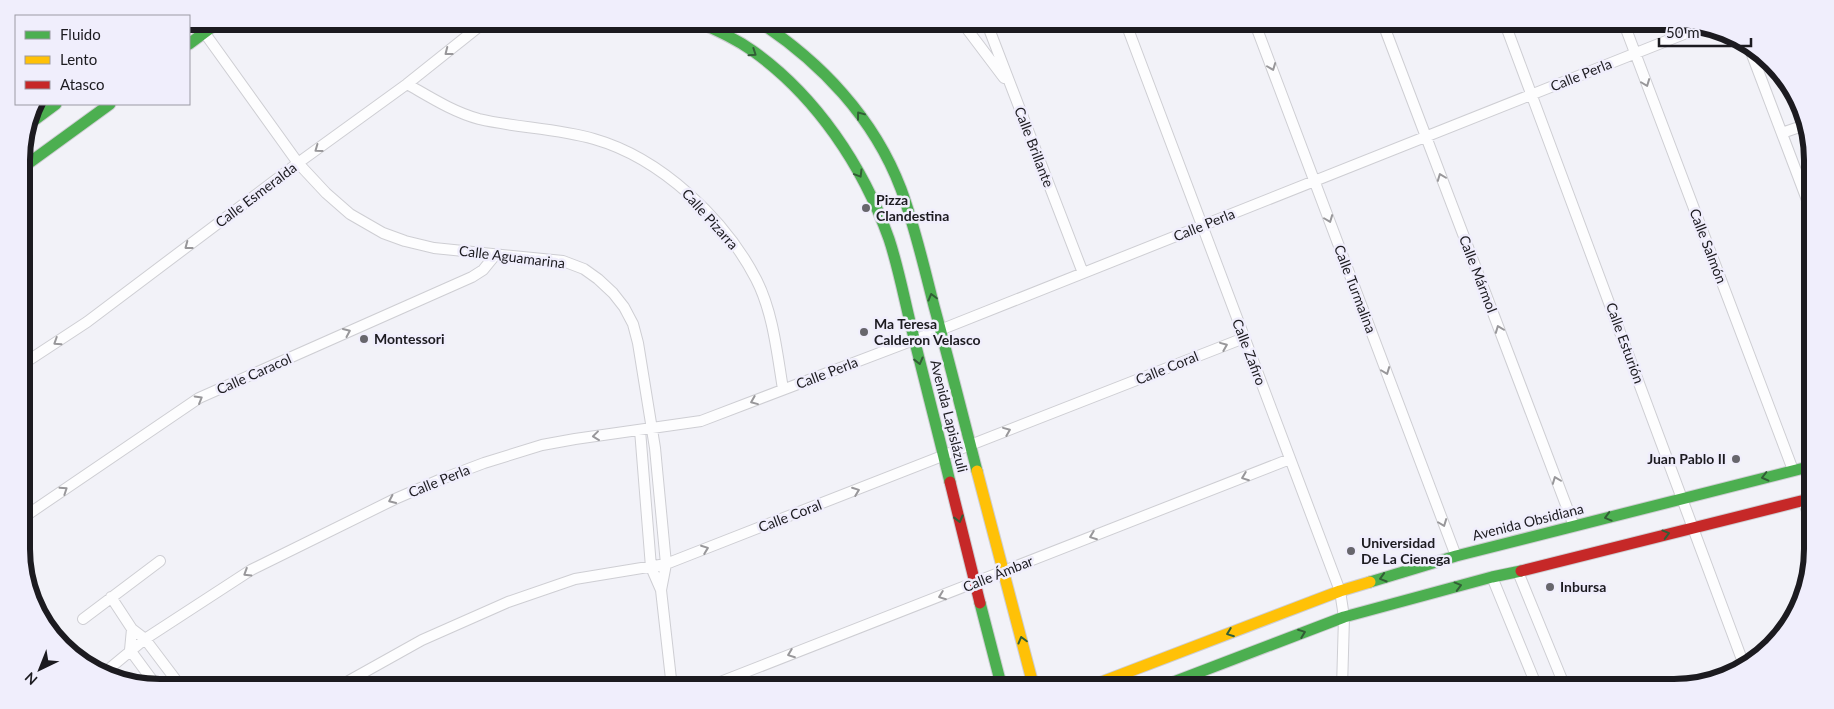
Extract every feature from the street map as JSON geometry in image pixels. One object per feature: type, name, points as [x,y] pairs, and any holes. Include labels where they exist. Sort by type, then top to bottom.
[{"type":"street","name":"Calle Aguamarina","points":[[202,30],[298,163],[326,193],[350,214],[383,233],[434,248],[563,261],[584,269],[598,279],[624,306],[633,324],[638,343],[652,429],[666,564],[661,590],[671,679]]},
{"type":"street","points":[[190,43],[208,30]]},
{"type":"street","name":"Calle Esmeralda","points":[[30,359],[87,322],[298,163],[408,84],[475,30]]},
{"type":"street","name":"Avenida Lapislázuli","points":[[717,30],[762,59],[801,93],[834,132],[879,212],[889,240],[1000,679]]},
{"type":"street","name":"Avenida Lapislázuli","points":[[771,30],[827,76],[863,117],[898,182],[915,232],[1032,679]]},
{"type":"street","points":[[968,30],[1012,89]]},
{"type":"street","name":"Calle Brillante","points":[[989,30],[1083,273]]},
{"type":"street","name":"Calle Zafiro","points":[[1128,30],[1340,591],[1344,617],[1342,679]]},
{"type":"street","name":"Calle Turmalina","points":[[1257,30],[1456,556]]},
{"type":"street","name":"Calle Mármol","points":[[1385,30],[1574,526]]},
{"type":"street","name":"Calle Esturión","points":[[1507,30],[1742,660]]},
{"type":"street","name":"Calle Salmón","points":[[1626,30],[1793,470]]},
{"type":"street","name":"Calle Perla","points":[[109,669],[145,639],[252,570],[404,495],[484,463],[533,448],[575,438],[701,421],[940,330],[1692,31]]},
{"type":"street","points":[[1753,57],[1804,192]]},
{"type":"street","name":"Calle Pizarra","points":[[408,84],[453,109],[477,118],[503,124],[562,130],[597,140],[652,165],[682,187],[719,225],[757,280],[770,318],[783,389]]},
{"type":"street","points":[[37,118],[55,105]]},
{"type":"street","points":[[30,162],[109,105]]},
{"type":"street","points":[[1782,133],[1800,127]]},
{"type":"street","name":"Calle Caracol","points":[[30,513],[200,398],[472,277],[482,270],[496,254]]},
{"type":"street","name":"Calle Coral","points":[[352,679],[422,640],[508,602],[575,579],[651,568],[666,564],[944,457],[1244,338]]},
{"type":"street","name":"Calle Aguamarina","points":[[640,430],[651,568],[661,590]]},
{"type":"street","name":"Calle Ámbar","points":[[728,679],[1290,459]]},
{"type":"street","name":"Avenida Obsidiana","points":[[1110,679],[1340,591],[1456,556],[1804,468]]},
{"type":"street","points":[[1182,679],[1344,617],[1492,577],[1804,500]]},
{"type":"street","points":[[83,618],[160,560]]},
{"type":"street","points":[[1518,572],[1561,679]]},
{"type":"street","points":[[1492,577],[1533,679]]},
{"type":"street","points":[[111,597],[132,629],[145,639],[175,679]]},
{"type":"street","points":[[132,629],[130,650],[151,679]]},
{"type":"traffic: fast","points":[[190,43],[208,30]]},
{"type":"traffic: fast","points":[[716,30],[753,51],[797,89],[835,134],[866,185],[893,250],[950,482]]},
{"type":"traffic: fast","points":[[771,30],[824,73],[843,94],[860,115],[890,163],[915,232],[977,471]]},
{"type":"traffic: fast","points":[[37,118],[55,105]]},
{"type":"traffic: fast","points":[[30,162],[109,105]]},
{"type":"traffic: fast","points":[[1370,582],[1456,556],[1804,468]]},
{"type":"traffic: fast","points":[[1182,679],[1344,617],[1521,571]]},
{"type":"traffic: fast","points":[[980,603],[1000,679]]},
{"type":"traffic: slow","points":[[977,471],[1032,679]]},
{"type":"traffic: slow","points":[[1110,679],[1340,591],[1370,582]]},
{"type":"traffic: jam","points":[[950,482],[980,603]]},
{"type":"traffic: jam","points":[[1521,571],[1804,500]]},
{"type":"place","name":"Pizza Clandestina","points":[[866,208]]},
{"type":"place","name":"Ma Teresa Calderon Velasco","points":[[864,332]]},
{"type":"place","name":"Montessori","points":[[364,339]]},
{"type":"place","name":"Juan Pablo II","points":[[1736,459]]},
{"type":"place","name":"Universidad De La Cienega","points":[[1351,551]]},
{"type":"place","name":"Inbursa","points":[[1550,587]]}]
